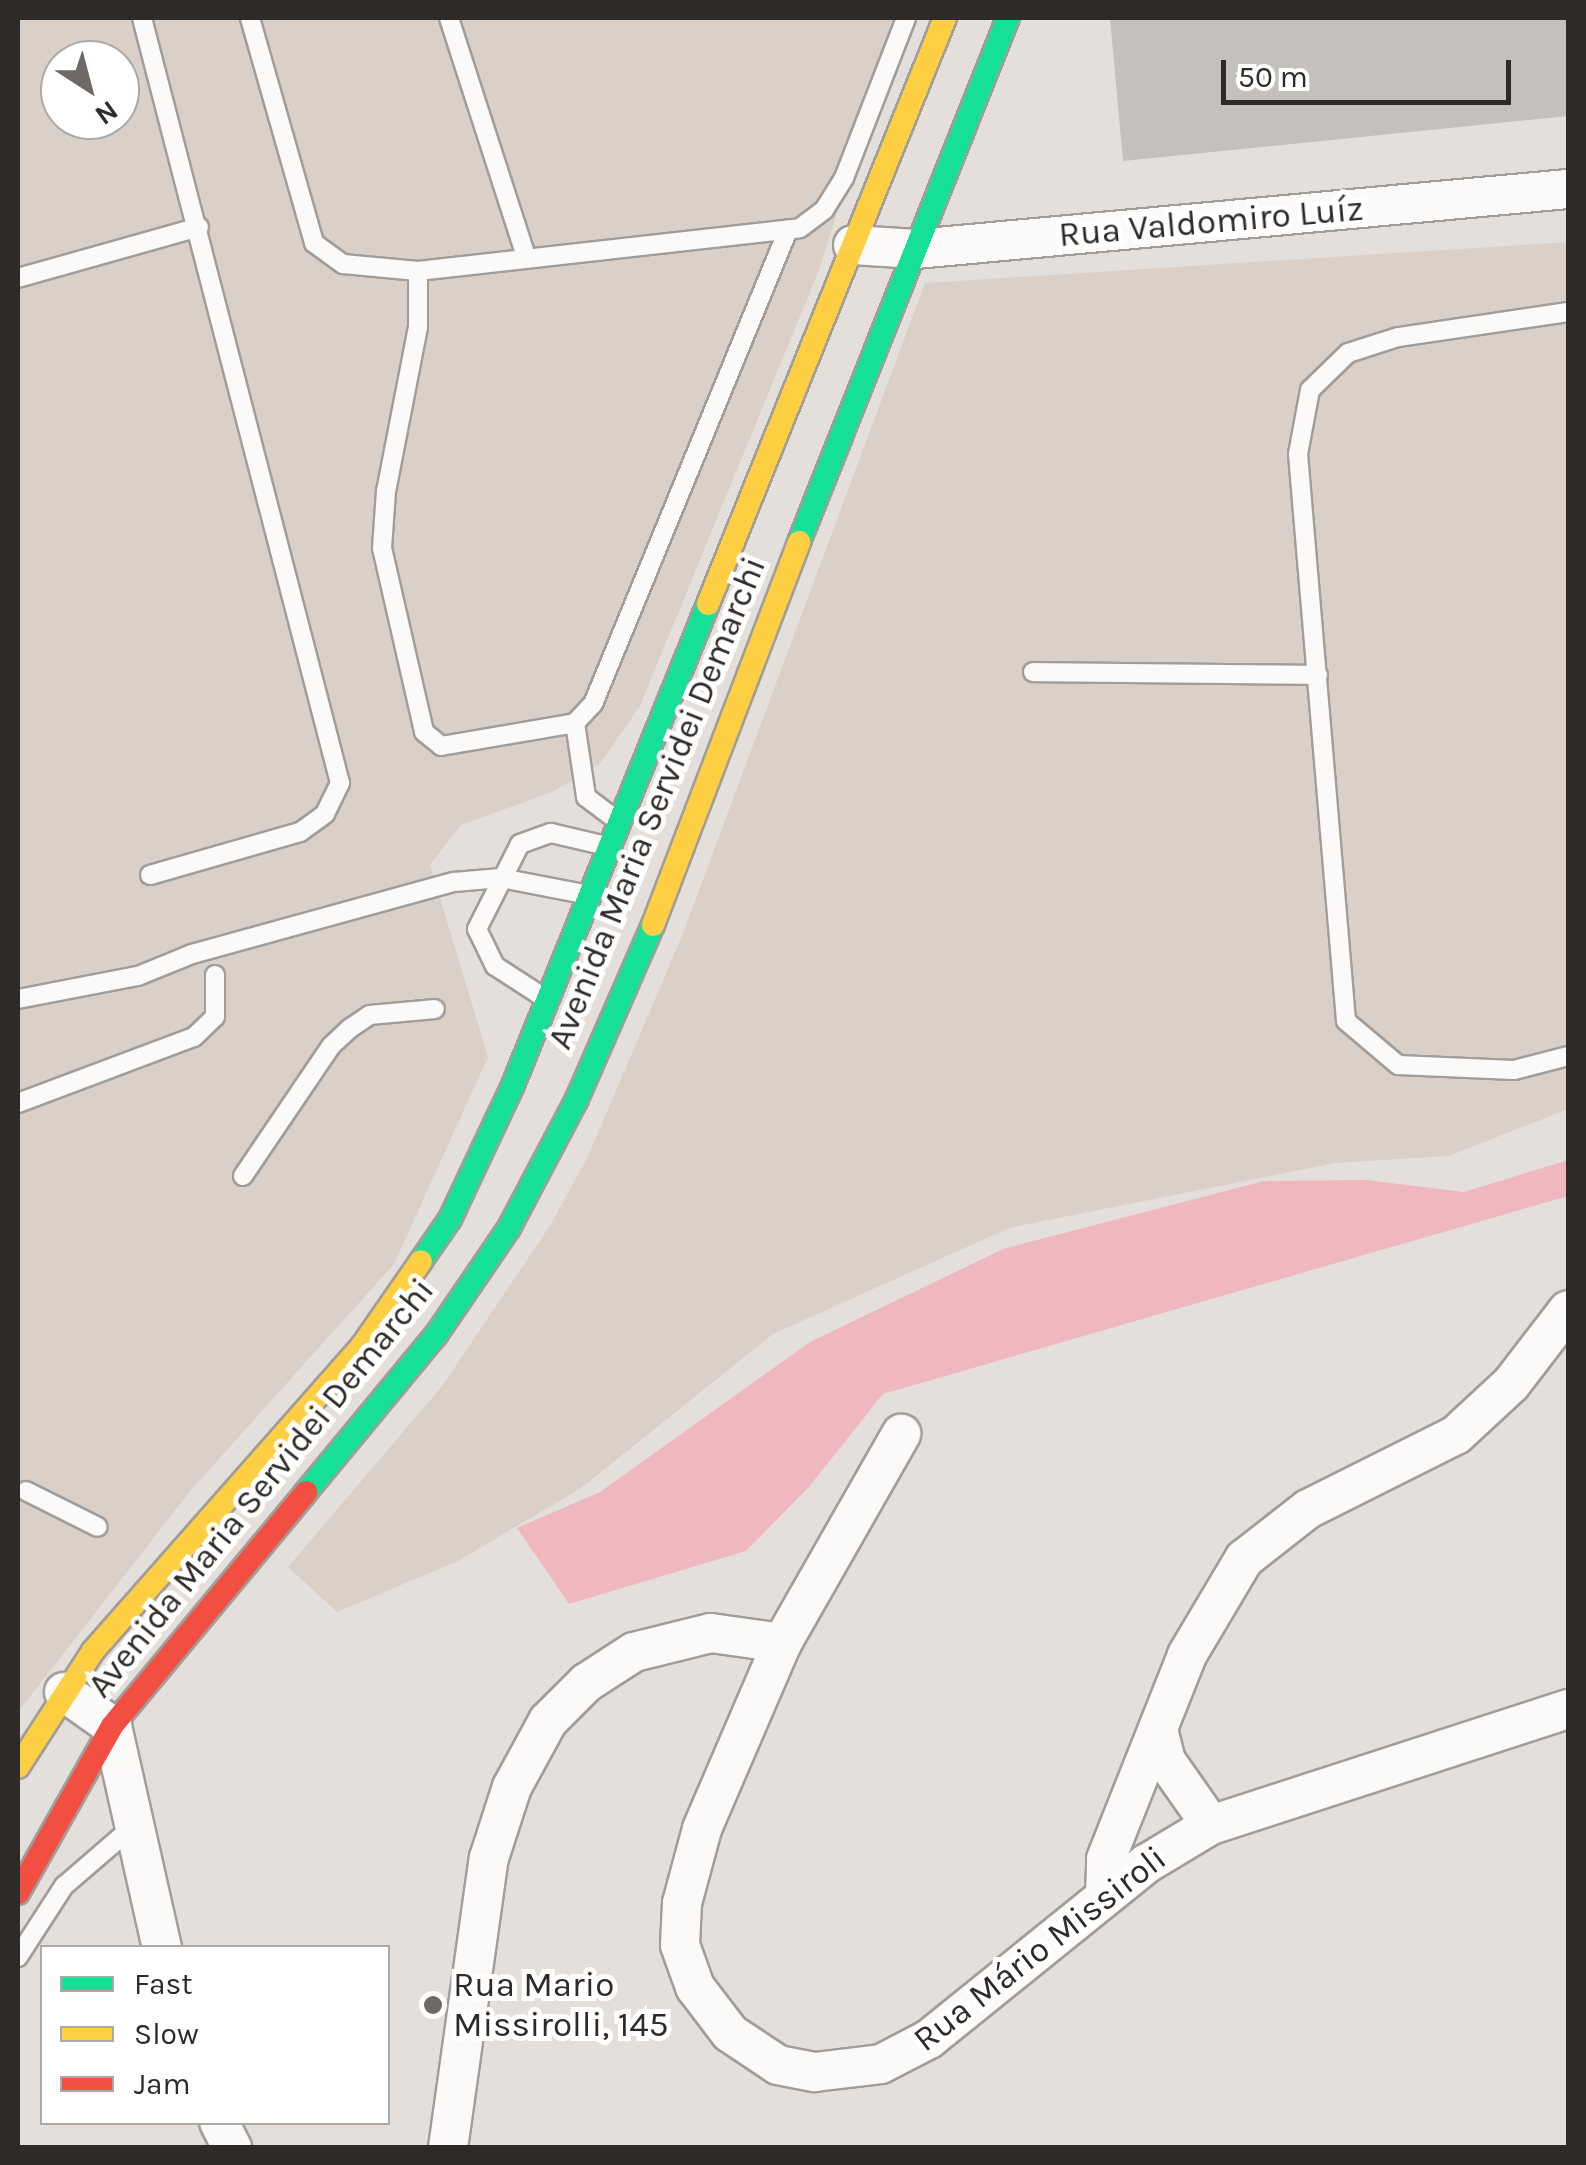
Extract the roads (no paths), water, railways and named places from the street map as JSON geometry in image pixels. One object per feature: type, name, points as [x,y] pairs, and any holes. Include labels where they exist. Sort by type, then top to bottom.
[{"type":"main road","name":"Avenida Maria Servidei Demarchi","points":[[18,1767],[93,1650],[373,1330],[450,1219],[548,1000],[945,18]]},
{"type":"main road","name":"Avenida Maria Servidei Demarchi","points":[[18,1893],[112,1726],[412,1366],[509,1228],[576,1101],[663,902],[724,729],[1008,18]]},
{"type":"street","name":"Rua Valdomiro Luíz","points":[[853,246],[916,250],[1568,189]]},
{"type":"street","points":[[1104,1895],[1106,1859],[1158,1729],[1202,1625],[1244,1558],[1308,1509],[1456,1435],[1512,1384],[1568,1310]]},
{"type":"street","name":"Rua Mário Missiroli","points":[[900,1434],[782,1644],[718,1782],[689,1871],[679,1926],[695,1986],[744,2046],[778,2065],[815,2072],[882,2064],[956,2021],[1104,1895],[1211,1825],[1568,1709]]},
{"type":"street","points":[[448,2148],[489,1858],[512,1787],[548,1721],[586,1683],[669,1638],[712,1633],[782,1644]]},
{"type":"street","points":[[64,1692],[112,1726],[130,1829],[161,1945]]},
{"type":"street","points":[[1158,1729],[1166,1760],[1211,1825]]},
{"type":"street","points":[[220,2125],[232,2148]]},
{"type":"lane","points":[[142,18],[340,784],[324,814],[300,832],[150,876]]},
{"type":"lane","points":[[250,18],[314,243],[343,264],[418,270],[788,230],[824,210],[844,178],[906,18]]},
{"type":"lane","points":[[449,18],[526,257]]},
{"type":"lane","points":[[18,278],[198,227]]},
{"type":"lane","points":[[418,270],[418,327],[386,491],[382,548],[424,732],[441,746],[575,723],[593,704],[788,230]]},
{"type":"lane","points":[[1568,312],[1398,337],[1348,354],[1310,390],[1298,454],[1346,1021],[1398,1065],[1514,1070],[1568,1056]]},
{"type":"lane","points":[[1033,672],[1318,675]]},
{"type":"lane","points":[[575,723],[586,797],[620,821]]},
{"type":"lane","points":[[548,1000],[495,966],[477,929],[520,844],[540,835],[610,847]]},
{"type":"lane","points":[[18,999],[138,976],[192,954],[454,882],[501,878],[590,895]]},
{"type":"lane","points":[[18,1103],[194,1037],[215,1017],[214,975]]},
{"type":"lane","points":[[243,1176],[331,1046],[349,1030],[370,1015],[435,1009]]},
{"type":"lane","points":[[26,1491],[98,1527]]},
{"type":"lane","points":[[18,1957],[64,1886],[130,1829]]},
{"type":"place","name":"Rua Mario Missirolli, 145","points":[[433,2005]]}]
